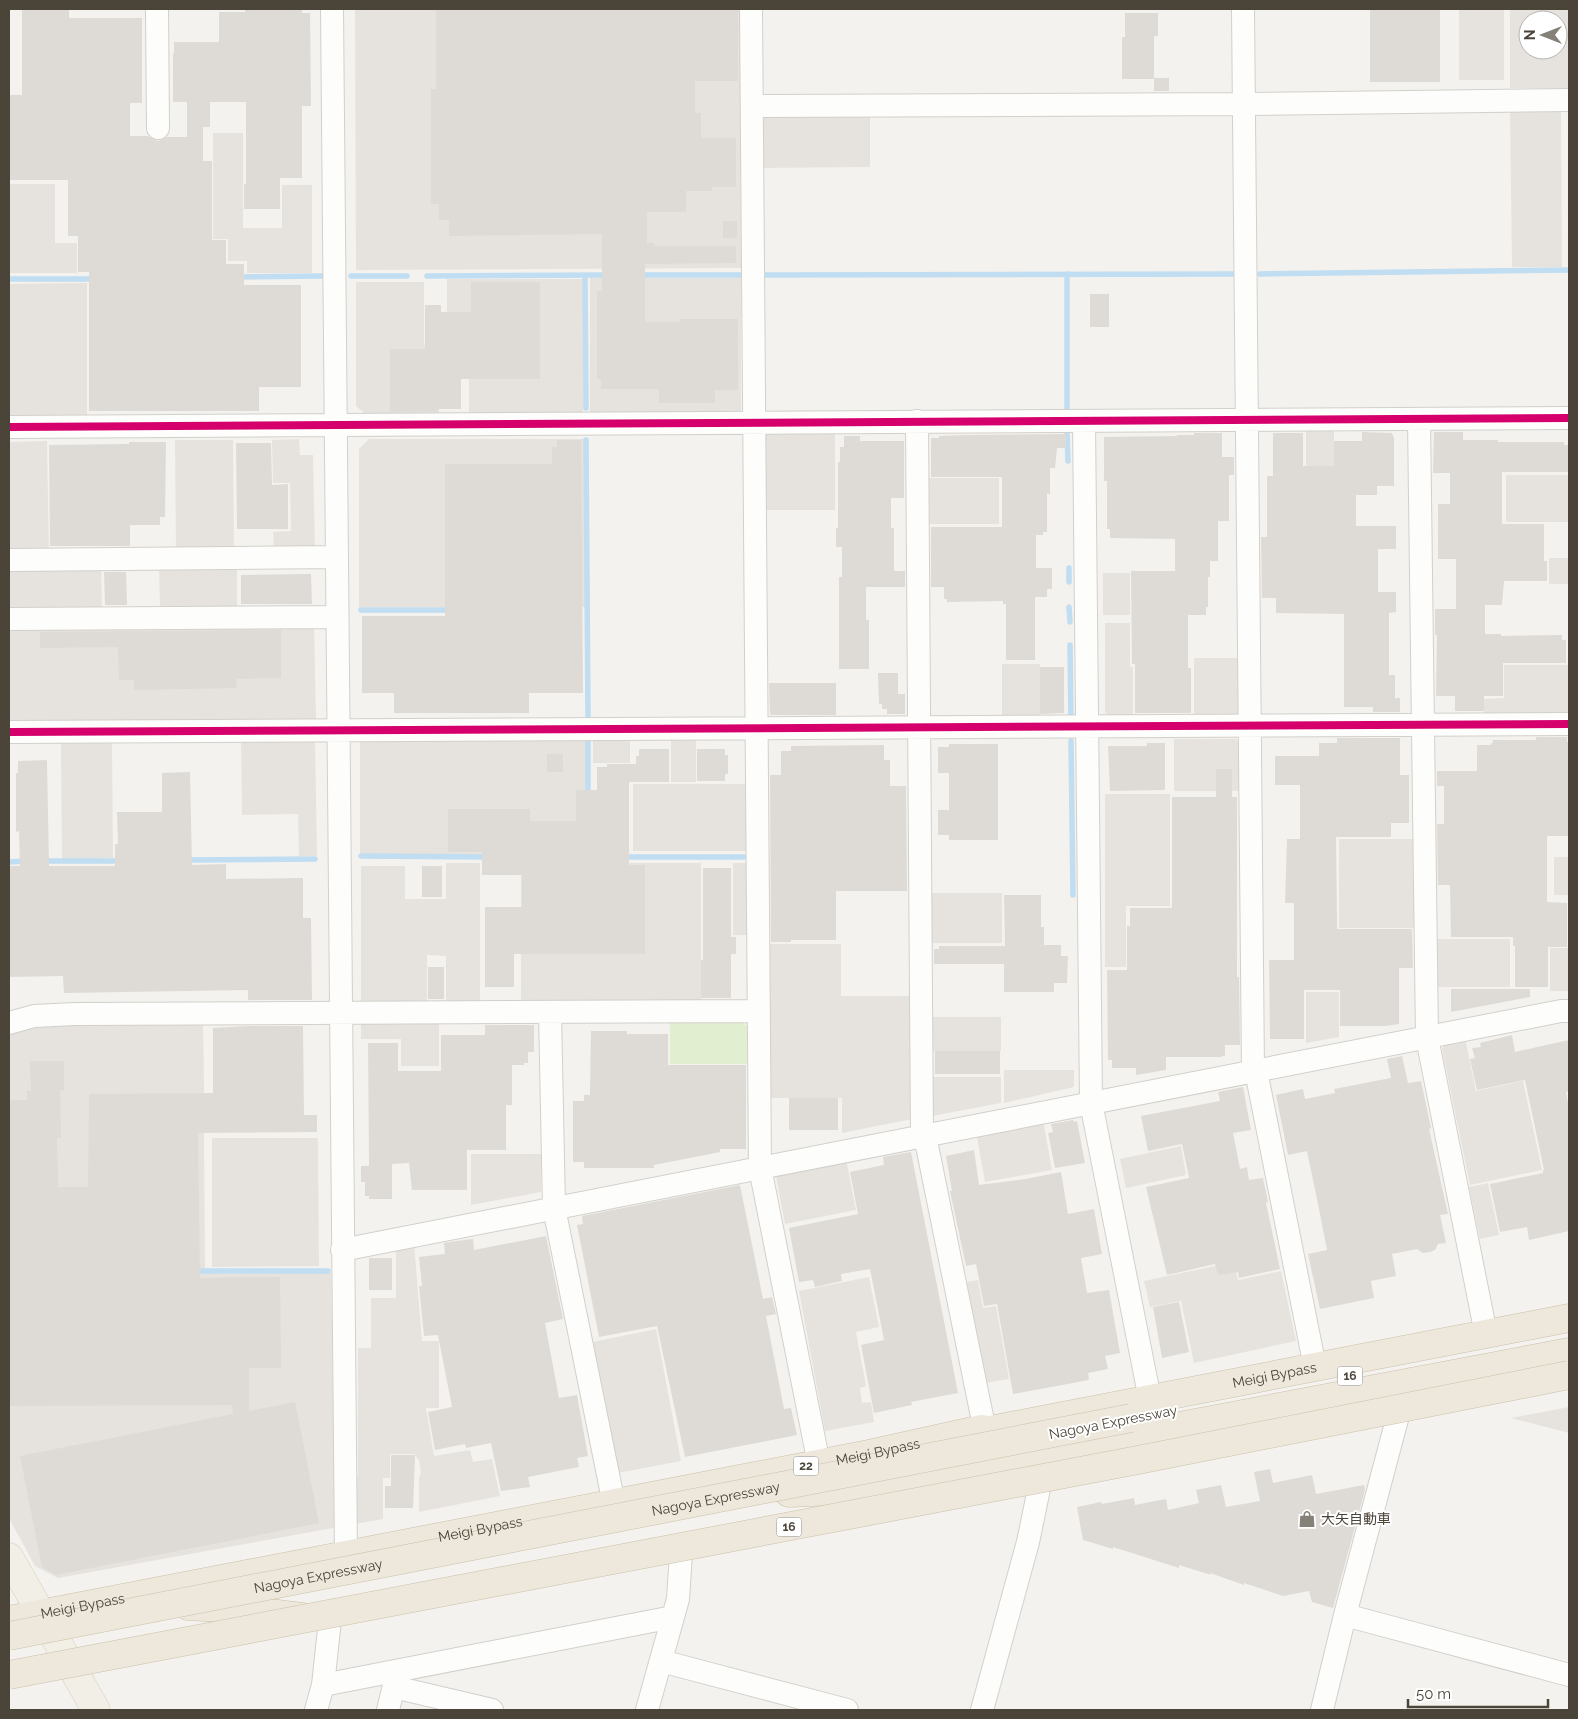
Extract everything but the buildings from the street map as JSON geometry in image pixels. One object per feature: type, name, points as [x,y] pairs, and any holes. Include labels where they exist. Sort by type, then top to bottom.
[{"type":"highway","name":"Meigi Bypass","points":[[9,1620],[819,1464],[982,1429],[985,1431],[1569,1318]]},
{"type":"highway","name":"Nagoya Expressway","points":[[9,1636],[1569,1334]]},
{"type":"highway","points":[[674,1492],[762,1494],[835,1491],[1569,1352]]},
{"type":"highway","name":"16","points":[[9,1675],[1138,1460],[1569,1375]]},
{"type":"highway","points":[[9,1682],[1040,1484],[1569,1379]]},
{"type":"highway","points":[[41,1615],[70,1615],[126,1608],[192,1606],[330,1620]]},
{"type":"highway","points":[[9,1668],[36,1663],[72,1670]]},
{"type":"main road","points":[[9,1557],[96,1710]]},
{"type":"street","points":[[157,9],[158,128]]},
{"type":"street","points":[[332,9],[346,1556]]},
{"type":"street","points":[[751,9],[760,1168],[819,1464]]},
{"type":"street","points":[[1243,9],[1255,1071],[1315,1367]]},
{"type":"street","points":[[752,106],[1244,104],[1569,100]]},
{"type":"street","points":[[9,427],[1569,418]]},
{"type":"street","points":[[1419,419],[1427,1038],[1486,1334]]},
{"type":"street","points":[[1084,420],[1091,1103],[1150,1399]]},
{"type":"street","points":[[917,421],[924,1136],[985,1431]]},
{"type":"street","points":[[9,560],[337,557]]},
{"type":"street","points":[[9,619],[337,617]]},
{"type":"street","points":[[9,732],[1569,724]]},
{"type":"street","points":[[9,1023],[34,1016],[75,1014],[759,1011]]},
{"type":"street","points":[[342,1250],[1561,1011],[1569,1011]]},
{"type":"street","points":[[550,1012],[554,1208],[614,1504]]},
{"type":"street","points":[[1322,1710],[1399,1412]]},
{"type":"street","points":[[982,1710],[1028,1542],[1040,1484]]},
{"type":"street","points":[[647,1710],[678,1599],[681,1553]]},
{"type":"street","points":[[1345,1615],[1569,1675]]},
{"type":"street","points":[[323,1685],[396,1679],[673,1617]]},
{"type":"street","points":[[316,1710],[323,1685],[330,1620]]},
{"type":"street","points":[[661,1661],[847,1710]]},
{"type":"street","points":[[388,1710],[396,1679]]},
{"type":"street","points":[[396,1679],[492,1710]]},
{"type":"shaded area","points":[[355,9],[740,9],[741,268],[356,270]]},
{"type":"shaded area","points":[[364,9],[410,9],[410,169],[378,169],[378,155],[364,155]]},
{"type":"shaded area","points":[[1459,9],[1504,9],[1504,80],[1459,80]]},
{"type":"shaded area","points":[[1510,9],[1569,9],[1569,88],[1510,88]]},
{"type":"shaded area","points":[[1510,109],[1561,109],[1562,267],[1512,267]]},
{"type":"shaded area","points":[[870,113],[870,167],[759,168],[759,120],[766,114]]},
{"type":"shaded area","points":[[213,133],[243,133],[243,228],[282,228],[282,185],[312,185],[312,273],[247,273],[247,261],[228,261],[228,239],[213,239]]},
{"type":"shaded area","points":[[9,184],[55,184],[55,243],[77,243],[77,273],[9,273]]},
{"type":"shaded area","points":[[590,278],[741,278],[741,410],[737,414],[590,414]]},
{"type":"shaded area","points":[[447,279],[583,279],[583,414],[469,414],[469,346],[447,345]]},
{"type":"shaded area","points":[[356,282],[424,282],[424,345],[356,345]]},
{"type":"shaded area","points":[[87,283],[87,415],[9,415],[9,284]]},
{"type":"shaded area","points":[[356,345],[439,345],[439,413],[364,413],[356,406]]},
{"type":"shaded area","points":[[1306,430],[1334,430],[1334,475],[1306,475]]},
{"type":"shaded area","points":[[768,433],[835,433],[835,510],[763,510],[763,438]]},
{"type":"shaded area","points":[[299,439],[300,455],[313,455],[315,552],[274,553],[273,532],[291,531],[290,483],[273,483],[272,440]]},
{"type":"shaded area","points":[[369,439],[585,439],[585,607],[359,607],[359,449]]},
{"type":"shaded area","points":[[175,440],[233,440],[234,552],[176,553]]},
{"type":"shaded area","points":[[47,441],[49,555],[9,555],[9,442]]},
{"type":"shaded area","points":[[1506,475],[1569,475],[1569,522],[1506,522]]},
{"type":"shaded area","points":[[928,478],[999,478],[999,524],[928,524]]},
{"type":"shaded area","points":[[1549,558],[1569,558],[1569,584],[1549,584]]},
{"type":"shaded area","points":[[101,564],[102,609],[9,610],[9,566]]},
{"type":"shaded area","points":[[237,564],[237,608],[160,609],[159,565]]},
{"type":"shaded area","points":[[1103,573],[1130,573],[1130,615],[1103,615]]},
{"type":"shaded area","points":[[314,623],[316,719],[9,721],[9,625]]},
{"type":"shaded area","points":[[1105,623],[1130,623],[1130,667],[1133,667],[1133,718],[1110,718],[1105,712]]},
{"type":"shaded area","points":[[1194,658],[1240,658],[1240,712],[1237,716],[1194,716]]},
{"type":"shaded area","points":[[1002,664],[1040,664],[1040,720],[1002,720]]},
{"type":"shaded area","points":[[1504,665],[1569,665],[1569,714],[1484,714],[1484,699],[1504,698]]},
{"type":"shaded area","points":[[671,739],[696,739],[696,782],[671,782]]},
{"type":"shaded area","points":[[1174,739],[1236,739],[1239,742],[1239,791],[1174,791]]},
{"type":"shaded area","points":[[315,740],[317,856],[299,856],[298,814],[242,815],[241,741]]},
{"type":"shaded area","points":[[593,740],[630,740],[630,763],[593,763]]},
{"type":"shaded area","points":[[360,741],[586,741],[586,854],[360,854]]},
{"type":"shaded area","points":[[61,743],[112,743],[113,858],[62,859]]},
{"type":"shaded area","points":[[633,784],[746,784],[746,851],[633,851]]},
{"type":"shaded area","points":[[1105,794],[1170,794],[1170,906],[1126,906],[1126,967],[1105,967]]},
{"type":"shaded area","points":[[1339,839],[1414,839],[1414,928],[1339,928]]},
{"type":"shaded area","points":[[1568,844],[1569,895],[1554,895],[1554,857],[1568,857]]},
{"type":"shaded area","points":[[446,863],[480,863],[480,1001],[446,1001],[446,956],[427,955],[427,1002],[361,1002],[361,866],[405,866],[405,899],[446,899]]},
{"type":"shaded area","points":[[521,863],[648,863],[648,1001],[521,1001]]},
{"type":"shaded area","points":[[648,863],[701,863],[701,1001],[648,1001]]},
{"type":"shaded area","points":[[733,863],[747,863],[747,935],[733,935]]},
{"type":"shaded area","points":[[931,893],[1002,893],[1002,943],[931,943]]},
{"type":"shaded area","points":[[1435,939],[1510,939],[1510,987],[1435,987]]},
{"type":"shaded area","points":[[768,944],[841,944],[841,996],[912,996],[912,1119],[842,1133],[842,1098],[768,1098]]},
{"type":"shaded area","points":[[1550,948],[1569,948],[1569,991],[1550,991]]},
{"type":"shaded area","points":[[1306,992],[1339,992],[1339,1037],[1306,1043]]},
{"type":"shaded area","points":[[932,1017],[1001,1017],[1001,1051],[932,1051]]},
{"type":"shaded area","points":[[361,1023],[439,1023],[439,1066],[401,1066],[401,1039],[361,1039]]},
{"type":"shaded area","points":[[90,1025],[203,1025],[204,1092],[91,1093]]},
{"type":"shaded area","points":[[203,1025],[205,1269],[9,1270],[9,1034],[38,1027]]},
{"type":"shaded area","points":[[1465,1038],[1476,1091],[1523,1081],[1542,1170],[1470,1185],[1442,1049],[1446,1042]]},
{"type":"shaded area","points":[[1004,1070],[1074,1070],[1074,1087],[1004,1103]]},
{"type":"shaded area","points":[[932,1077],[1001,1077],[1001,1103],[932,1116]]},
{"type":"shaded area","points":[[1043,1120],[1052,1170],[985,1182],[976,1132]]},
{"type":"shaded area","points":[[212,1138],[318,1138],[319,1266],[212,1267]]},
{"type":"shaded area","points":[[1181,1146],[1186,1175],[1126,1188],[1120,1159]]},
{"type":"shaded area","points":[[471,1154],[541,1154],[541,1192],[471,1205]]},
{"type":"shaded area","points":[[846,1159],[856,1210],[785,1224],[776,1176]]},
{"type":"shaded area","points":[[1488,1183],[1499,1235],[1480,1239],[1469,1187]]},
{"type":"shaded area","points":[[396,1243],[414,1243],[422,1341],[439,1341],[439,1408],[426,1408],[434,1456],[470,1450],[473,1462],[492,1459],[500,1496],[419,1512],[419,1479],[421,1472],[419,1460],[414,1454],[390,1454],[390,1478],[383,1478],[383,1519],[355,1524],[352,1478],[358,1478],[358,1348],[371,1348],[371,1298],[396,1298]]},
{"type":"shaded area","points":[[1234,1262],[1238,1280],[1281,1271],[1296,1341],[1194,1363],[1181,1301],[1150,1307],[1144,1281]]},
{"type":"shaded area","points":[[331,1273],[335,1524],[333,1528],[58,1578],[35,1566],[9,1518],[9,1275]]},
{"type":"shaded area","points":[[285,1275],[330,1275],[330,1384],[260,1392],[260,1372],[285,1372]]},
{"type":"shaded area","points":[[869,1277],[879,1327],[856,1332],[866,1386],[860,1388],[862,1403],[871,1402],[874,1422],[825,1431],[799,1291]]},
{"type":"shaded area","points":[[978,1280],[983,1308],[996,1306],[1009,1379],[985,1383],[967,1282]]},
{"type":"shaded area","points":[[656,1329],[681,1461],[618,1473],[593,1342]]},
{"type":"shaded area","points":[[1569,1407],[1569,1433],[1511,1418]]},
{"type":"green space","points":[[670,1022],[741,1022],[747,1026],[747,1064],[670,1064]]},
{"type":"waterway","points":[[1260,274],[1569,270]]},
{"type":"waterway","points":[[1067,274],[1067,409]]},
{"type":"waterway","points":[[762,275],[1238,274]]},
{"type":"waterway","points":[[585,275],[586,408]]},
{"type":"waterway","points":[[427,276],[608,275]]},
{"type":"waterway","points":[[640,275],[742,275]]},
{"type":"waterway","points":[[238,277],[322,276]]},
{"type":"waterway","points":[[351,276],[407,276]]},
{"type":"waterway","points":[[9,279],[97,279]]},
{"type":"waterway","points":[[1067,432],[1068,461]]},
{"type":"waterway","points":[[586,440],[588,718]]},
{"type":"waterway","points":[[1069,568],[1069,582]]},
{"type":"waterway","points":[[1069,607],[1070,622]]},
{"type":"waterway","points":[[361,610],[451,610]]},
{"type":"waterway","points":[[1070,645],[1071,719]]},
{"type":"waterway","points":[[588,740],[588,797]]},
{"type":"waterway","points":[[1071,741],[1073,895]]},
{"type":"waterway","points":[[361,856],[489,857]]},
{"type":"waterway","points":[[624,857],[744,857]]},
{"type":"waterway","points":[[186,860],[315,859]]},
{"type":"waterway","points":[[9,862],[27,861]]},
{"type":"waterway","points":[[43,861],[122,861]]},
{"type":"waterway","points":[[193,1271],[328,1271]]},
{"type":"cycle path","points":[[9,427],[1569,418]]},
{"type":"cycle path","points":[[9,732],[1569,724]]},
{"type":"place","name":"大矢自動車","points":[[1307,1519]]}]
